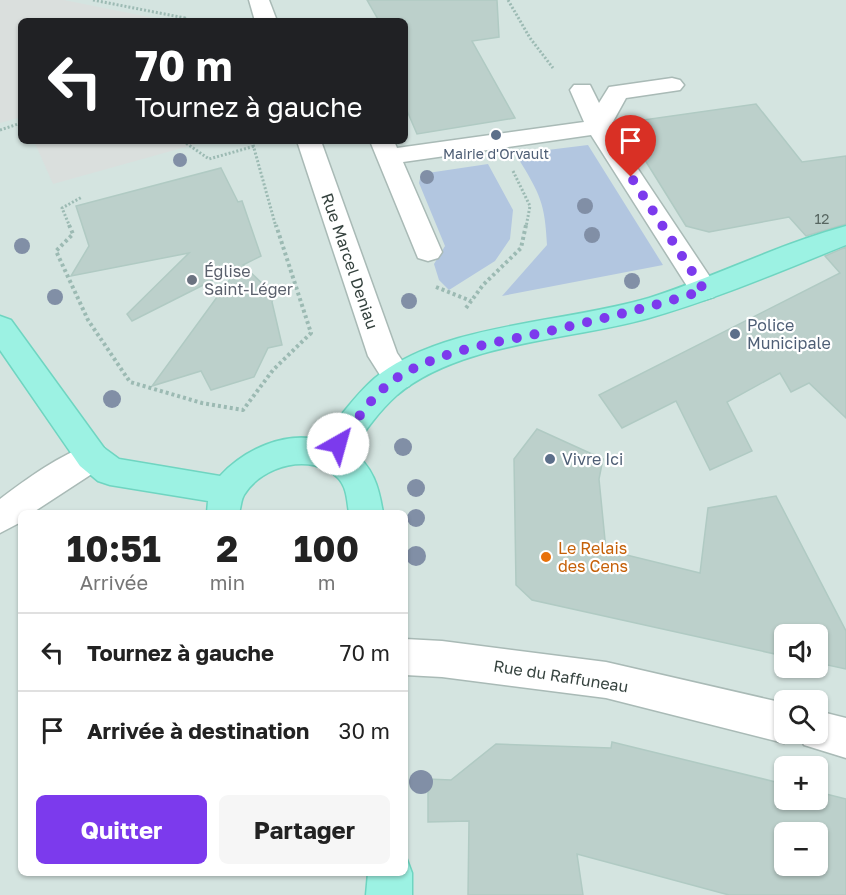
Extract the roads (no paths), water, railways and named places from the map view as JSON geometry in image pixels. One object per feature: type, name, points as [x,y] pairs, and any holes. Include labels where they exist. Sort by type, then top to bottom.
[{"type":"main road","points":[[329,455],[371,399],[398,378],[428,363],[467,349],[645,309],[704,290],[846,235]]},
{"type":"main road","points":[[0,327],[93,457],[111,471],[226,502],[246,470],[271,455],[301,450],[329,455],[347,464],[360,479],[367,496],[366,510]]},
{"type":"main road","points":[[389,895],[390,876]]},
{"type":"street","points":[[259,0],[265,18]]},
{"type":"street","points":[[598,127],[617,92],[672,85]]},
{"type":"street","points":[[582,90],[598,127],[704,290]]},
{"type":"street","points":[[428,252],[385,149],[498,141],[598,127]]},
{"type":"street","name":"Rue Marcel Deniau","points":[[310,144],[383,356],[398,378]]},
{"type":"street","points":[[0,518],[43,486],[93,457]]},
{"type":"street","name":"Rue du Raffuneau","points":[[408,657],[442,659],[606,680],[774,721]]},
{"type":"street","points":[[828,734],[846,738]]},
{"type":"place","name":"Mairie d'Orvault","points":[[496,135]]},
{"type":"place","name":"Église Saint-Léger","points":[[192,280]]},
{"type":"place","name":"Police Municipale","points":[[735,334]]},
{"type":"place","name":"Vivre Ici","points":[[550,459]]},
{"type":"place","name":"Le Relais des Cens","points":[[546,557]]}]
